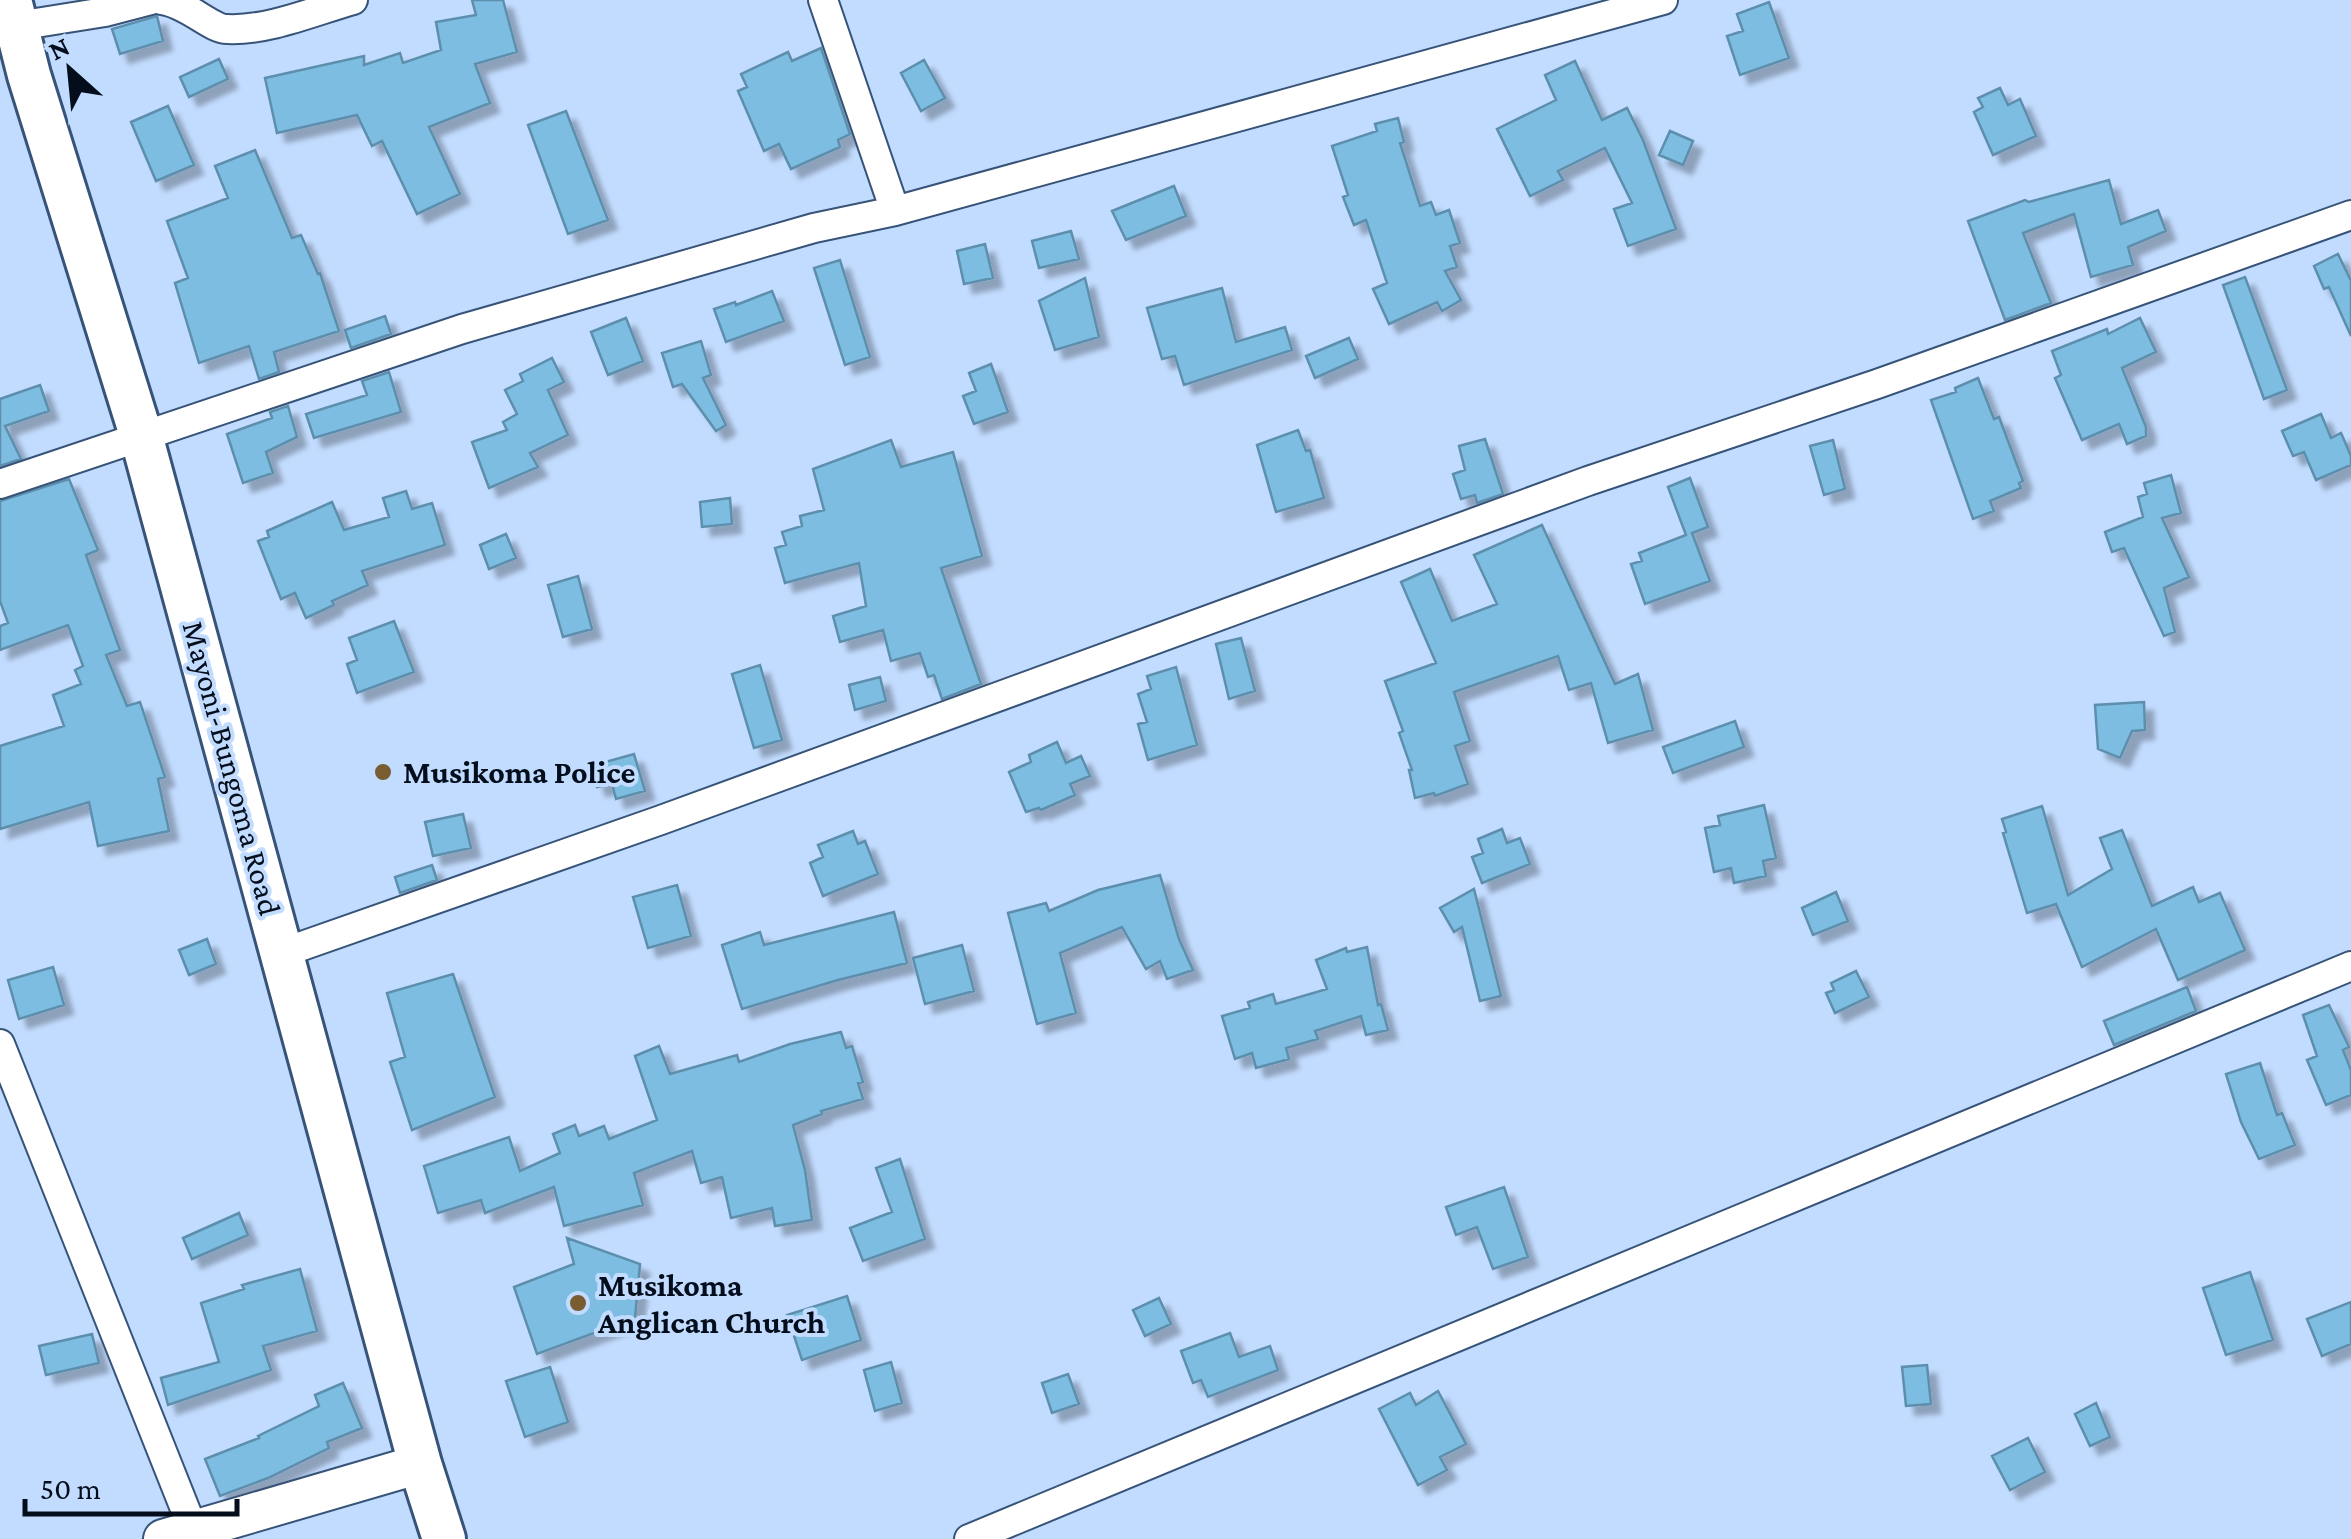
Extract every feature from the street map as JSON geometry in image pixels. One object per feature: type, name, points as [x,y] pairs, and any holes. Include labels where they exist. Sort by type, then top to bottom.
[{"type":"main road","name":"Mayoni-Bungoma Road","points":[[14,13],[29,75],[140,435],[420,1464],[444,1539]]},
{"type":"street","points":[[14,13],[105,12],[151,0]]},
{"type":"street","points":[[162,0],[177,2],[224,30],[266,24],[353,0]]},
{"type":"street","points":[[823,0],[894,211]]},
{"type":"street","points":[[0,484],[462,328],[814,228],[894,211],[1662,0]]},
{"type":"street","points":[[282,953],[716,800],[1494,514],[1877,384],[2351,215]]},
{"type":"street","points":[[969,1539],[2351,966]]},
{"type":"street","points":[[0,1044],[184,1536],[420,1464]]},
{"type":"building","points":[[472,0],[503,0],[517,52],[475,64],[490,103],[429,127],[460,194],[417,214],[382,141],[372,146],[357,115],[277,133],[265,78],[364,56],[364,65],[400,53],[403,63],[441,50],[436,22],[476,15]]},
{"type":"building","points":[[1769,2],[1789,58],[1740,75],[1727,36],[1743,31],[1737,14]]},
{"type":"building","points":[[157,16],[163,41],[120,54],[112,29]]},
{"type":"building","points":[[821,48],[850,134],[838,140],[840,147],[791,169],[779,144],[764,151],[738,91],[747,87],[741,74],[788,52],[792,61]]},
{"type":"building","points":[[219,59],[228,79],[189,97],[180,77]]},
{"type":"building","points":[[924,60],[945,98],[921,111],[901,73]]},
{"type":"building","points":[[1575,61],[1602,120],[1627,108],[1676,229],[1628,246],[1614,209],[1632,203],[1605,148],[1558,171],[1563,180],[1530,196],[1497,129],[1556,100],[1545,75]]},
{"type":"building","points":[[2000,88],[2008,105],[2020,99],[2036,136],[1993,155],[1974,112],[1983,107],[1978,98]]},
{"type":"building","points":[[168,106],[194,165],[156,181],[131,122]]},
{"type":"building","points":[[566,111],[608,220],[568,234],[528,125]]},
{"type":"building","points":[[1398,118],[1404,142],[1400,143],[1420,206],[1431,202],[1436,215],[1449,210],[1460,243],[1450,246],[1457,267],[1445,271],[1461,300],[1442,311],[1437,302],[1389,324],[1373,289],[1387,283],[1366,220],[1354,225],[1343,197],[1348,195],[1332,146],[1377,131],[1375,124]]},
{"type":"building","points":[[1670,131],[1693,141],[1683,165],[1659,155]]},
{"type":"building","points":[[255,150],[292,238],[301,235],[320,273],[339,331],[274,352],[279,372],[259,379],[249,346],[199,363],[175,283],[188,278],[167,221],[228,198],[215,166]]},
{"type":"building","points":[[2109,180],[2121,224],[2158,210],[2166,231],[2128,247],[2133,265],[2091,277],[2074,214],[2023,233],[2051,303],[2005,320],[1968,221],[2025,200]]},
{"type":"building","points":[[1174,186],[1186,216],[1126,240],[1112,211]]},
{"type":"building","points":[[1071,231],[1079,259],[1039,268],[1032,241]]},
{"type":"building","points":[[985,244],[993,278],[964,284],[957,251]]},
{"type":"building","points":[[2338,254],[2351,281],[2351,336],[2329,287],[2324,289],[2314,266]]},
{"type":"building","points":[[840,260],[870,357],[845,365],[814,268]]},
{"type":"building","points":[[2245,277],[2287,390],[2264,399],[2223,285]]},
{"type":"building","points":[[1085,278],[1099,337],[1055,350],[1039,301]]},
{"type":"building","points":[[1222,288],[1236,342],[1285,327],[1292,350],[1184,385],[1175,356],[1162,359],[1147,308]]},
{"type":"building","points":[[772,291],[784,321],[726,342],[714,309]]},
{"type":"building","points":[[385,316],[391,334],[351,348],[345,330]]},
{"type":"building","points":[[626,318],[643,361],[608,375],[591,332]]},
{"type":"building","points":[[2140,318],[2156,352],[2122,368],[2146,436],[2127,444],[2119,424],[2082,440],[2055,378],[2061,375],[2052,351],[2107,329],[2108,334]]},
{"type":"building","points":[[1349,338],[1358,359],[1315,378],[1306,356]]},
{"type":"building","points":[[701,341],[711,375],[703,378],[726,425],[716,431],[682,384],[673,387],[662,353]]},
{"type":"building","points":[[552,358],[564,382],[548,390],[568,435],[530,453],[538,467],[489,488],[472,442],[507,430],[503,422],[517,414],[505,390],[523,381],[520,374]]},
{"type":"building","points":[[991,364],[1008,412],[974,424],[963,396],[976,391],[969,373]]},
{"type":"building","points":[[389,372],[401,412],[314,438],[306,414],[367,395],[362,381]]},
{"type":"building","points":[[1978,378],[1994,419],[1999,417],[2023,481],[2019,483],[2021,488],[1990,501],[1994,511],[1973,519],[1931,400],[1956,392],[1955,388]]},
{"type":"building","points":[[40,385],[49,411],[5,426],[21,459],[0,466],[0,399]]},
{"type":"building","points":[[288,406],[297,437],[266,452],[273,473],[243,483],[227,434],[272,418],[270,412]]},
{"type":"building","points":[[2321,414],[2331,438],[2341,433],[2351,465],[2316,480],[2304,452],[2293,456],[2282,431]]},
{"type":"building","points":[[1298,430],[1306,451],[1310,450],[1324,498],[1276,512],[1257,445]]},
{"type":"building","points":[[1485,439],[1503,494],[1477,503],[1475,495],[1461,499],[1453,474],[1465,470],[1459,446]]},
{"type":"building","points":[[891,440],[901,467],[953,452],[982,556],[941,568],[981,684],[942,699],[934,675],[928,677],[920,653],[891,661],[883,630],[840,642],[833,616],[866,606],[859,563],[785,583],[775,548],[786,545],[782,532],[802,526],[800,516],[824,510],[813,469]]},
{"type":"building","points":[[1833,440],[1845,489],[1824,495],[1810,446]]},
{"type":"building","points":[[2171,475],[2181,513],[2162,518],[2189,577],[2164,588],[2175,632],[2164,636],[2124,548],[2112,552],[2105,532],[2143,517],[2138,497],[2147,494],[2144,483]]},
{"type":"building","points":[[1690,478],[1708,527],[1692,533],[1710,581],[1645,604],[1631,564],[1642,561],[1639,553],[1686,535],[1668,487]]},
{"type":"building","points":[[69,479],[98,550],[86,555],[120,650],[106,655],[127,706],[140,702],[165,777],[158,779],[169,831],[98,846],[89,802],[0,829],[0,746],[64,726],[53,695],[81,684],[75,670],[83,666],[68,625],[0,650],[0,626],[8,623],[0,601],[0,501]]},
{"type":"building","points":[[406,491],[412,509],[432,503],[445,545],[362,571],[368,585],[306,618],[295,593],[281,599],[258,541],[269,537],[267,531],[332,502],[344,530],[389,517],[383,498]]},
{"type":"building","points":[[730,498],[732,524],[702,527],[700,502]]},
{"type":"building","points":[[1542,525],[1615,684],[1638,674],[1653,730],[1608,743],[1591,683],[1569,690],[1558,656],[1454,692],[1470,741],[1455,746],[1468,784],[1435,796],[1434,793],[1415,798],[1412,770],[1399,733],[1403,731],[1385,681],[1436,663],[1401,582],[1430,569],[1452,621],[1497,604],[1474,555]]},
{"type":"building","points":[[506,534],[516,558],[489,569],[480,545]]},
{"type":"building","points":[[578,576],[592,629],[563,637],[548,585]]},
{"type":"building","points":[[394,621],[414,672],[357,693],[347,664],[357,660],[349,638]]},
{"type":"building","points":[[1241,638],[1255,691],[1229,699],[1216,644]]},
{"type":"building","points":[[760,665],[782,740],[754,748],[732,674]]},
{"type":"building","points":[[1176,667],[1197,745],[1148,760],[1138,724],[1147,722],[1138,694],[1151,689],[1147,676]]},
{"type":"building","points":[[880,677],[886,701],[855,710],[849,685]]},
{"type":"building","points":[[2144,702],[2145,730],[2132,731],[2120,758],[2098,749],[2095,705]]},
{"type":"building","points":[[1735,721],[1744,747],[1673,773],[1663,747]]},
{"type":"building","points":[[1057,742],[1066,763],[1081,756],[1090,776],[1070,784],[1075,795],[1041,810],[1026,812],[1009,772],[1031,762],[1029,755]]},
{"type":"building","points":[[634,754],[645,791],[616,799],[612,784],[597,787],[591,766]]},
{"type":"building","points":[[1764,805],[1776,858],[1763,861],[1766,876],[1734,883],[1731,868],[1714,872],[1705,828],[1720,825],[1718,816]]},
{"type":"building","points":[[2042,806],[2068,895],[2112,869],[2100,838],[2122,830],[2152,906],[2193,887],[2199,902],[2220,893],[2245,950],[2178,980],[2156,929],[2082,967],[2056,904],[2027,913],[2003,833],[2006,832],[2002,819]]},
{"type":"building","points":[[463,814],[471,848],[433,856],[425,822]]},
{"type":"building","points":[[1502,829],[1507,843],[1520,838],[1530,864],[1482,883],[1472,857],[1483,853],[1478,839]]},
{"type":"building","points":[[853,831],[858,844],[865,841],[878,874],[823,896],[810,863],[823,857],[818,845]]},
{"type":"building","points":[[432,865],[437,880],[400,893],[395,877]]},
{"type":"building","points":[[1160,875],[1179,939],[1193,970],[1167,979],[1160,961],[1146,969],[1122,927],[1060,953],[1076,1013],[1037,1024],[1008,913],[1046,903],[1049,911],[1098,890]]},
{"type":"building","points":[[677,885],[691,936],[648,948],[633,897]]},
{"type":"building","points":[[1474,889],[1501,996],[1480,1001],[1462,927],[1454,932],[1440,908]]},
{"type":"building","points":[[1836,892],[1848,921],[1813,935],[1802,908]]},
{"type":"building","points":[[894,912],[907,963],[742,1009],[722,945],[760,932],[764,945]]},
{"type":"building","points":[[207,939],[216,964],[189,975],[179,950]]},
{"type":"building","points":[[962,945],[974,991],[925,1004],[913,958]]},
{"type":"building","points":[[1367,947],[1378,1005],[1381,1004],[1388,1030],[1366,1035],[1361,1016],[1315,1031],[1318,1039],[1286,1048],[1289,1059],[1256,1068],[1252,1053],[1235,1059],[1222,1016],[1250,1008],[1248,1002],[1273,994],[1276,1004],[1327,989],[1316,960],[1346,948],[1347,952]]},
{"type":"building","points":[[53,967],[64,1005],[19,1019],[8,980]]},
{"type":"building","points":[[1856,971],[1869,997],[1835,1013],[1826,993],[1834,990],[1831,983]]},
{"type":"building","points":[[453,974],[495,1097],[412,1130],[390,1062],[405,1057],[387,993]]},
{"type":"building","points":[[2187,987],[2196,1011],[2114,1045],[2104,1021]]},
{"type":"building","points":[[2329,1005],[2349,1047],[2343,1050],[2351,1070],[2351,1095],[2326,1105],[2307,1060],[2317,1056],[2303,1015]]},
{"type":"building","points":[[841,1032],[846,1048],[852,1046],[863,1082],[858,1083],[863,1099],[821,1111],[822,1114],[793,1125],[812,1220],[775,1226],[772,1208],[731,1218],[722,1177],[701,1183],[692,1151],[634,1173],[643,1205],[564,1226],[554,1187],[485,1213],[481,1200],[438,1213],[424,1166],[509,1137],[520,1171],[560,1153],[553,1134],[575,1125],[579,1136],[604,1126],[609,1139],[657,1120],[635,1056],[659,1046],[670,1074],[737,1055],[739,1062]]},
{"type":"building","points":[[2260,1063],[2277,1115],[2282,1113],[2295,1145],[2259,1159],[2241,1122],[2226,1074]]},
{"type":"building","points":[[900,1159],[925,1239],[863,1261],[850,1228],[892,1212],[876,1168]]},
{"type":"building","points":[[1504,1187],[1528,1257],[1493,1269],[1477,1227],[1456,1235],[1446,1207]]},
{"type":"building","points":[[239,1213],[248,1235],[192,1259],[183,1238]]},
{"type":"building","name":"Musikoma Anglican Church","points":[[567,1238],[640,1264],[635,1318],[537,1354],[514,1287],[574,1264]]},
{"type":"building","points":[[300,1269],[317,1331],[263,1346],[271,1370],[168,1405],[161,1378],[219,1362],[201,1303],[244,1289],[242,1285]]},
{"type":"building","points":[[2250,1272],[2273,1340],[2226,1355],[2203,1288]]},
{"type":"building","points":[[847,1296],[861,1340],[802,1360],[787,1315]]},
{"type":"building","points":[[1159,1298],[1171,1324],[1145,1336],[1133,1310]]},
{"type":"building","points":[[2351,1302],[2351,1344],[2322,1356],[2307,1319]]},
{"type":"building","points":[[1230,1333],[1239,1357],[1270,1346],[1278,1370],[1208,1397],[1201,1380],[1193,1383],[1181,1351]]},
{"type":"building","points":[[92,1334],[99,1363],[46,1375],[39,1346]]},
{"type":"building","points":[[891,1362],[902,1403],[875,1411],[864,1370]]},
{"type":"building","points":[[1927,1365],[1931,1404],[1906,1406],[1902,1367]]},
{"type":"building","points":[[550,1367],[568,1422],[525,1437],[506,1381]]},
{"type":"building","points":[[1068,1374],[1079,1404],[1052,1413],[1042,1383]]},
{"type":"building","points":[[343,1383],[362,1428],[327,1442],[329,1448],[268,1478],[220,1496],[205,1459],[259,1438],[319,1406],[315,1395]]},
{"type":"building","points":[[1438,1391],[1466,1444],[1440,1457],[1447,1470],[1418,1485],[1379,1409],[1410,1393],[1416,1405]]},
{"type":"building","points":[[2096,1403],[2110,1437],[2090,1446],[2075,1414]]},
{"type":"building","points":[[2028,1438],[2045,1472],[2010,1490],[1992,1456]]},
{"type":"place","name":"Musikoma Police","points":[[383,772]]},
{"type":"place","name":"Musikoma Anglican Church","points":[[578,1303]]}]
